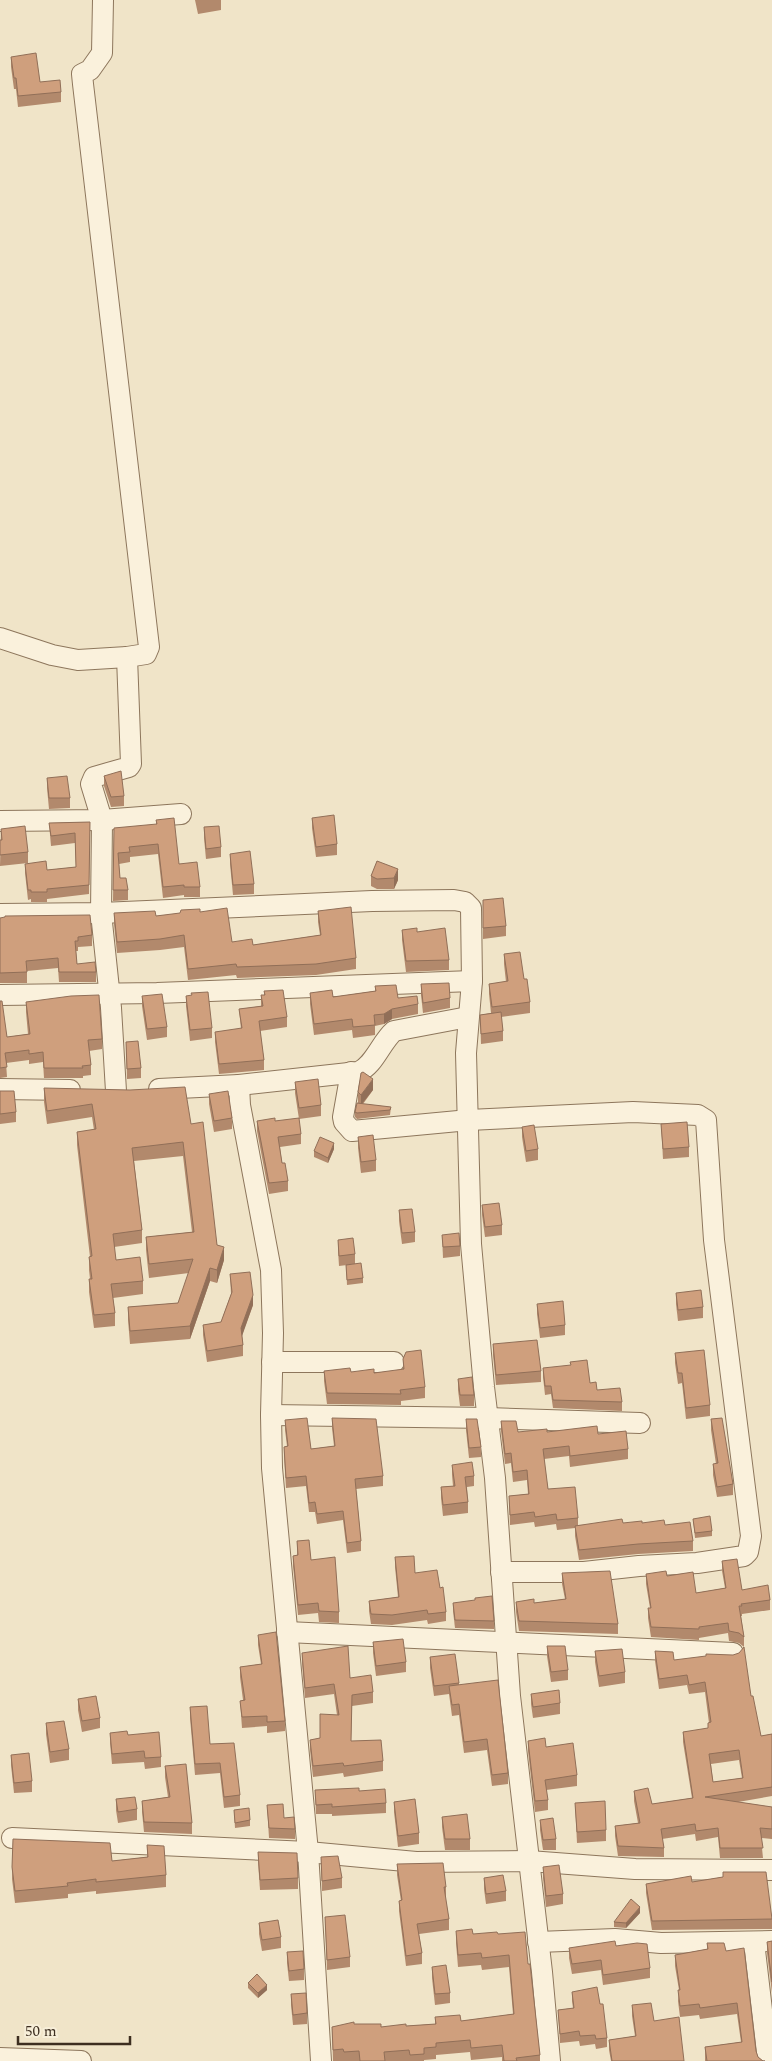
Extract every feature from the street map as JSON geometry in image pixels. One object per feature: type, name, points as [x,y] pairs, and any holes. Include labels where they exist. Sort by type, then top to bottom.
[{"type":"street","points":[[0,638],[52,655],[78,660],[126,663],[146,654],[149,647],[119,405],[82,74],[90,70],[102,53],[102,0]]},
{"type":"street","points":[[114,1090],[102,913],[102,820],[91,784],[94,777],[129,767],[131,764],[126,663]]},
{"type":"street","points":[[0,821],[102,820],[181,814]]},
{"type":"street","points":[[0,914],[102,913],[372,901],[454,900],[465,902],[471,908],[472,981],[466,1053],[472,1244],[495,1478],[510,1696],[550,2061]]},
{"type":"street","points":[[0,995],[108,994],[472,981]]},
{"type":"street","points":[[0,1089],[114,1090],[239,1086],[358,1072],[366,1067],[388,1036],[394,1031],[468,1017]]},
{"type":"street","points":[[351,1072],[343,1118],[352,1131],[469,1120],[633,1112],[698,1115],[706,1120],[714,1240],[751,1536],[750,1548],[744,1556],[721,1560],[584,1572],[502,1572]]},
{"type":"street","points":[[239,1086],[240,1105],[271,1270],[272,1468],[308,1852],[321,2061]]},
{"type":"street","points":[[272,1362],[394,1362]]},
{"type":"street","points":[[271,1415],[488,1418],[640,1423]]},
{"type":"street","points":[[287,1632],[507,1644],[733,1653]]},
{"type":"street","points":[[12,1838],[308,1852],[416,1862],[529,1861],[635,1869],[772,1870]]},
{"type":"street","points":[[538,1942],[615,1939],[661,1943],[763,1941],[768,2061]]},
{"type":"street","points":[[0,2058],[81,2061]]},
{"type":"building","points":[[36,53],[40,82],[60,80],[61,92],[18,96],[11,57]]},
{"type":"building","points":[[121,771],[124,796],[111,797],[104,776]]},
{"type":"building","points":[[67,776],[70,798],[49,798],[47,778]]},
{"type":"building","points":[[334,815],[337,844],[316,847],[312,818]]},
{"type":"building","points":[[174,818],[179,864],[197,862],[200,887],[184,887],[184,885],[163,887],[158,844],[129,847],[130,852],[118,853],[120,878],[126,878],[128,890],[113,890],[114,828],[157,824],[156,820]]},
{"type":"building","points":[[90,822],[89,885],[47,889],[47,892],[31,892],[31,890],[28,890],[25,864],[46,861],[47,870],[76,867],[75,833],[51,836],[49,823]]},
{"type":"building","points":[[25,826],[28,852],[0,855],[1,829]]},
{"type":"building","points":[[219,826],[221,847],[206,849],[204,827]]},
{"type":"building","points":[[250,851],[254,884],[233,885],[230,854]]},
{"type":"building","points":[[377,861],[398,869],[394,878],[377,879],[371,876]]},
{"type":"building","points":[[503,898],[506,926],[483,928],[483,900]]},
{"type":"building","points":[[351,907],[356,958],[316,964],[237,967],[236,964],[188,969],[184,935],[117,942],[114,913],[155,911],[156,916],[180,913],[181,910],[200,909],[200,912],[227,908],[232,942],[252,939],[253,945],[321,935],[318,911]]},
{"type":"building","points":[[90,915],[92,935],[78,937],[78,941],[75,941],[77,964],[95,962],[96,972],[59,972],[58,958],[26,961],[27,972],[0,973],[0,918],[5,916]]},
{"type":"building","points":[[417,928],[417,932],[445,928],[449,960],[406,961],[402,930]]},
{"type":"building","points":[[520,952],[524,979],[527,979],[530,1002],[492,1007],[489,984],[508,981],[504,954]]},
{"type":"building","points":[[449,983],[450,998],[423,1003],[421,984]]},
{"type":"building","points":[[396,985],[398,998],[417,996],[418,1004],[374,1015],[375,1025],[353,1027],[352,1019],[314,1024],[310,993],[332,990],[333,997],[376,991],[375,986]]},
{"type":"building","points":[[283,990],[287,1017],[259,1021],[264,1060],[219,1064],[215,1032],[242,1028],[239,1009],[263,1006],[261,995],[265,995],[264,991]]},
{"type":"building","points":[[208,992],[212,1028],[190,1030],[186,996],[192,995],[191,993]]},
{"type":"building","points":[[162,994],[167,1027],[147,1029],[142,996]]},
{"type":"building","points":[[99,995],[102,1039],[88,1040],[91,1065],[82,1066],[83,1068],[44,1068],[43,1052],[29,1054],[29,1050],[5,1053],[7,1067],[0,1068],[0,1001],[2,1001],[7,1037],[30,1034],[26,1002],[71,996]]},
{"type":"building","points":[[501,1012],[503,1031],[481,1034],[480,1015]]},
{"type":"building","points":[[138,1041],[141,1068],[127,1069],[126,1042]]},
{"type":"building","points":[[363,1072],[373,1079],[361,1095],[358,1092],[361,1073]]},
{"type":"building","points":[[318,1079],[321,1105],[299,1108],[295,1082]]},
{"type":"building","points":[[185,1087],[191,1124],[203,1122],[217,1245],[224,1247],[217,1270],[210,1268],[190,1326],[130,1331],[128,1307],[178,1303],[193,1259],[149,1264],[146,1237],[194,1232],[183,1142],[132,1148],[142,1230],[113,1234],[116,1260],[140,1257],[143,1281],[111,1284],[115,1313],[94,1315],[89,1279],[92,1279],[89,1257],[92,1256],[77,1132],[96,1129],[92,1104],[47,1111],[44,1088],[130,1090]]},
{"type":"building","points":[[0,1091],[14,1091],[16,1112],[0,1114]]},
{"type":"building","points":[[228,1091],[232,1118],[214,1121],[209,1094]]},
{"type":"building","points":[[357,1103],[391,1107],[390,1110],[357,1113],[355,1112]]},
{"type":"building","points":[[275,1118],[275,1121],[299,1118],[301,1134],[278,1137],[282,1163],[285,1163],[288,1181],[269,1183],[257,1121]]},
{"type":"building","points":[[687,1122],[689,1147],[663,1149],[661,1124]]},
{"type":"building","points":[[534,1125],[538,1149],[526,1151],[522,1127]]},
{"type":"building","points":[[373,1135],[376,1160],[361,1162],[358,1137]]},
{"type":"building","points":[[320,1137],[334,1143],[328,1158],[314,1151]]},
{"type":"building","points":[[499,1203],[502,1225],[485,1227],[482,1205]]},
{"type":"building","points":[[412,1209],[415,1232],[402,1233],[399,1210]]},
{"type":"building","points":[[459,1233],[460,1246],[443,1247],[442,1235]]},
{"type":"building","points":[[353,1238],[355,1254],[339,1256],[338,1240]]},
{"type":"building","points":[[361,1263],[363,1278],[347,1280],[346,1265]]},
{"type":"building","points":[[250,1272],[253,1295],[241,1328],[243,1345],[207,1351],[203,1325],[221,1322],[232,1292],[230,1274]]},
{"type":"building","points":[[701,1290],[703,1307],[678,1310],[676,1293]]},
{"type":"building","points":[[563,1301],[565,1325],[540,1328],[537,1304]]},
{"type":"building","points":[[537,1340],[541,1371],[496,1375],[493,1344]]},
{"type":"building","points":[[421,1350],[425,1387],[400,1390],[401,1394],[327,1393],[324,1371],[350,1368],[351,1372],[374,1369],[374,1373],[404,1369],[403,1359],[406,1352]]},
{"type":"building","points":[[704,1350],[710,1405],[686,1408],[682,1373],[678,1373],[675,1353]]},
{"type":"building","points":[[587,1360],[590,1383],[596,1382],[597,1390],[620,1388],[622,1402],[553,1400],[551,1386],[545,1386],[543,1368],[571,1365],[570,1362]]},
{"type":"building","points":[[472,1377],[474,1395],[460,1395],[458,1379]]},
{"type":"building","points":[[307,1418],[311,1449],[335,1446],[332,1418],[376,1419],[383,1476],[355,1479],[361,1541],[347,1543],[343,1511],[317,1514],[315,1502],[309,1503],[306,1476],[286,1478],[284,1447],[288,1446],[285,1420]]},
{"type":"building","points":[[722,1418],[733,1484],[717,1487],[713,1464],[718,1463],[711,1419]]},
{"type":"building","points":[[466,1419],[477,1419],[481,1447],[469,1448]]},
{"type":"building","points":[[501,1421],[516,1421],[518,1432],[547,1429],[547,1432],[597,1426],[598,1434],[626,1431],[628,1449],[570,1456],[569,1446],[543,1449],[548,1489],[575,1487],[578,1518],[557,1520],[556,1514],[535,1517],[534,1512],[510,1515],[509,1496],[529,1494],[527,1470],[513,1472],[511,1453],[505,1454]]},
{"type":"building","points":[[472,1462],[474,1476],[465,1477],[468,1502],[443,1505],[441,1487],[455,1486],[452,1465]]},
{"type":"building","points":[[710,1516],[712,1531],[695,1533],[693,1519]]},
{"type":"building","points":[[622,1519],[623,1523],[664,1520],[665,1525],[690,1522],[693,1541],[579,1550],[575,1526]]},
{"type":"building","points":[[309,1540],[311,1560],[335,1557],[339,1612],[319,1611],[318,1603],[298,1605],[293,1556],[298,1555],[297,1541]]},
{"type":"building","points":[[414,1556],[415,1573],[437,1570],[440,1588],[443,1587],[446,1612],[428,1614],[427,1610],[392,1615],[371,1614],[369,1601],[399,1597],[395,1557]]},
{"type":"building","points":[[737,1559],[742,1590],[768,1585],[770,1600],[741,1604],[742,1606],[739,1606],[744,1637],[739,1633],[729,1631],[728,1623],[699,1627],[699,1629],[651,1627],[648,1608],[651,1608],[646,1574],[666,1571],[667,1576],[693,1572],[696,1593],[726,1588],[722,1561]]},
{"type":"building","points":[[610,1571],[618,1624],[519,1621],[516,1602],[534,1599],[534,1603],[566,1599],[562,1573]]},
{"type":"building","points":[[492,1596],[494,1621],[455,1620],[453,1603]]},
{"type":"building","points":[[276,1632],[285,1721],[267,1722],[267,1716],[242,1717],[240,1701],[245,1700],[240,1667],[262,1664],[258,1635]]},
{"type":"building","points":[[403,1639],[406,1662],[376,1666],[373,1642]]},
{"type":"building","points":[[348,1646],[350,1678],[371,1675],[373,1692],[352,1695],[351,1741],[381,1740],[383,1761],[344,1766],[343,1763],[313,1766],[310,1740],[320,1738],[320,1714],[339,1715],[334,1684],[305,1688],[302,1653]]},
{"type":"building","points":[[547,1646],[565,1646],[568,1670],[551,1672]]},
{"type":"building","points":[[744,1647],[751,1696],[753,1696],[761,1736],[772,1734],[772,1787],[705,1797],[772,1807],[772,1829],[760,1828],[763,1848],[720,1848],[718,1828],[696,1831],[695,1824],[661,1829],[664,1848],[618,1846],[615,1826],[640,1823],[634,1791],[648,1788],[652,1804],[693,1798],[683,1732],[708,1728],[708,1723],[711,1722],[705,1682],[689,1685],[687,1675],[659,1679],[655,1651],[673,1652],[674,1660],[706,1656],[706,1654],[733,1655],[739,1653]],"holes":[[[739,1750],[743,1778],[713,1782],[709,1754]]]},
{"type":"building","points":[[622,1649],[625,1672],[599,1676],[595,1651]]},
{"type":"building","points":[[455,1654],[459,1683],[434,1686],[430,1657]]},
{"type":"building","points":[[498,1680],[508,1773],[492,1775],[487,1739],[464,1742],[459,1704],[452,1705],[449,1686]]},
{"type":"building","points":[[559,1690],[560,1703],[533,1707],[531,1694]]},
{"type":"building","points":[[96,1696],[100,1718],[82,1721],[78,1699]]},
{"type":"building","points":[[207,1706],[210,1744],[234,1743],[240,1795],[224,1797],[220,1763],[195,1764],[190,1707]]},
{"type":"building","points":[[64,1721],[69,1749],[50,1752],[46,1723]]},
{"type":"building","points":[[127,1731],[128,1735],[159,1732],[161,1757],[145,1758],[144,1751],[112,1754],[110,1733]]},
{"type":"building","points":[[545,1738],[546,1747],[573,1743],[577,1775],[545,1780],[548,1800],[535,1801],[528,1741]]},
{"type":"building","points":[[29,1753],[32,1781],[14,1783],[11,1755]]},
{"type":"building","points":[[186,1764],[192,1823],[144,1822],[142,1801],[170,1797],[165,1766]]},
{"type":"building","points":[[359,1788],[359,1791],[385,1789],[386,1803],[332,1807],[332,1804],[316,1805],[315,1790]]},
{"type":"building","points":[[135,1797],[137,1809],[118,1812],[116,1799]]},
{"type":"building","points":[[415,1799],[419,1833],[398,1836],[394,1802]]},
{"type":"building","points":[[605,1801],[606,1830],[577,1832],[575,1803]]},
{"type":"building","points":[[283,1804],[284,1818],[294,1817],[295,1829],[269,1828],[267,1805]]},
{"type":"building","points":[[249,1808],[250,1820],[235,1823],[234,1810]]},
{"type":"building","points":[[467,1814],[470,1839],[445,1839],[442,1817]]},
{"type":"building","points":[[553,1818],[556,1839],[543,1840],[540,1820]]},
{"type":"building","points":[[13,1839],[110,1843],[112,1861],[148,1857],[147,1845],[164,1846],[166,1875],[96,1882],[96,1879],[67,1883],[68,1886],[15,1891],[12,1867]]},
{"type":"building","points":[[258,1852],[297,1853],[298,1878],[260,1880]]},
{"type":"building","points":[[338,1856],[342,1878],[322,1881],[321,1857]]},
{"type":"building","points":[[443,1863],[446,1887],[444,1887],[449,1919],[417,1924],[422,1953],[406,1956],[399,1901],[402,1900],[397,1864]]},
{"type":"building","points":[[559,1865],[563,1894],[546,1896],[543,1867]]},
{"type":"building","points":[[723,1872],[766,1872],[772,1919],[652,1921],[646,1884],[691,1876],[692,1882],[723,1877]]},
{"type":"building","points":[[503,1875],[506,1891],[486,1894],[484,1878]]},
{"type":"building","points":[[631,1899],[640,1907],[626,1923],[614,1922]]},
{"type":"building","points":[[345,1915],[350,1957],[327,1960],[325,1917]]},
{"type":"building","points":[[278,1920],[281,1937],[262,1940],[259,1923]]},
{"type":"building","points":[[472,1929],[473,1934],[525,1932],[540,2055],[516,2058],[517,2061],[504,2061],[502,2045],[471,2048],[470,2040],[436,2043],[436,2047],[424,2048],[424,2054],[410,2055],[409,2050],[384,2052],[385,2061],[360,2061],[359,2051],[344,2052],[343,2049],[333,2050],[332,2027],[354,2022],[354,2024],[381,2024],[381,2027],[406,2024],[406,2026],[436,2024],[435,2017],[460,2015],[461,2021],[514,2014],[509,1955],[482,1958],[481,1953],[458,1955],[456,1931]]},
{"type":"building","points":[[615,1941],[616,1946],[637,1943],[647,1944],[650,1968],[603,1975],[601,1960],[572,1964],[569,1948]]},
{"type":"building","points":[[772,1941],[772,1982],[767,1942]]},
{"type":"building","points":[[707,1943],[724,1943],[726,1951],[744,1948],[756,2051],[758,2057],[763,2061],[707,2061],[705,2047],[742,2042],[737,2003],[700,2008],[699,2004],[680,2006],[678,1990],[680,1990],[675,1955],[708,1949]]},
{"type":"building","points":[[303,1951],[304,1969],[289,1971],[287,1952]]},
{"type":"building","points":[[446,1965],[450,1993],[435,1994],[432,1967]]},
{"type":"building","points":[[257,1974],[267,1985],[258,1993],[248,1983]]},
{"type":"building","points":[[597,1987],[600,2004],[603,2004],[607,2038],[596,2039],[595,2035],[580,2036],[579,2031],[560,2034],[558,2010],[574,2008],[572,1992]]},
{"type":"building","points":[[306,1993],[307,2013],[293,2015],[291,1994]]},
{"type":"building","points":[[651,2003],[654,2021],[679,2017],[684,2061],[612,2061],[609,2040],[636,2036],[632,2005]]}]
